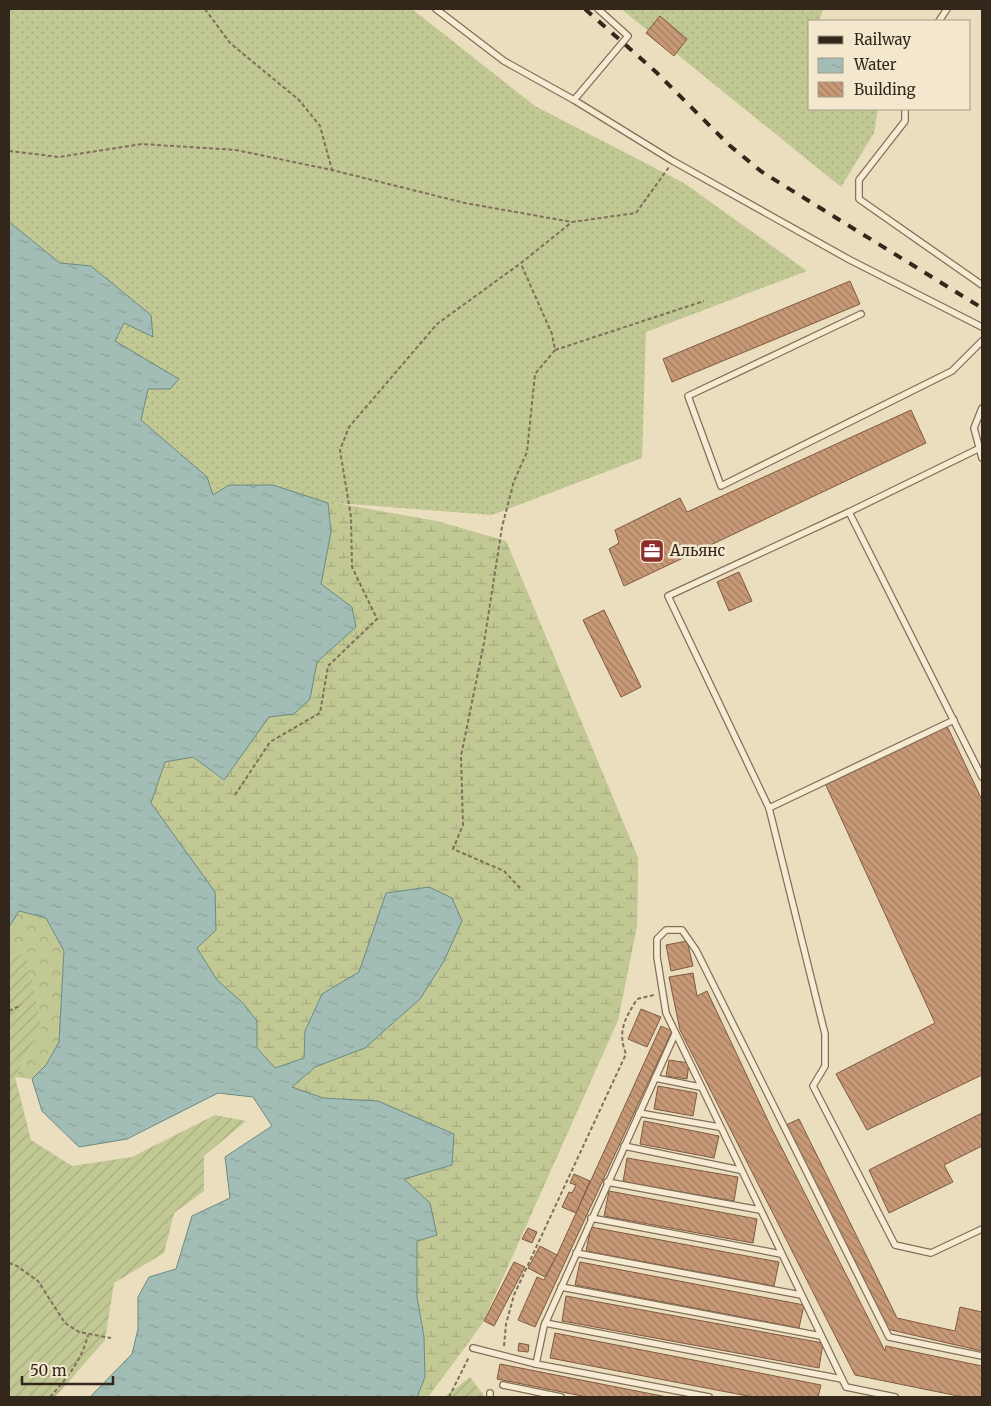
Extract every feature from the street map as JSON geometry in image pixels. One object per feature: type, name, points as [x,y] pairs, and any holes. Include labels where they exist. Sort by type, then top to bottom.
[{"type":"lane","points":[[436,9],[504,61],[574,100],[673,161],[850,260],[982,327]]},
{"type":"lane","points":[[574,100],[628,36],[598,9]]},
{"type":"lane","points":[[940,20],[947,9]]},
{"type":"lane","points":[[905,110],[905,121],[859,180],[859,199],[982,285]]},
{"type":"lane","points":[[861,314],[688,396],[721,486],[952,371],[982,341]]},
{"type":"lane","points":[[982,408],[974,428],[982,458]]},
{"type":"lane","points":[[980,448],[849,512],[668,596],[769,808],[825,1034],[825,1066],[813,1086],[895,1245],[931,1253],[982,1229]]},
{"type":"lane","points":[[849,512],[982,777]]},
{"type":"lane","points":[[769,808],[954,720]]},
{"type":"lane","points":[[895,1397],[846,1387],[674,1034],[666,1013],[657,939],[666,930],[682,930],[696,950],[889,1337],[982,1356]]},
{"type":"lane","points":[[536,1364],[545,1323],[674,1034]]},
{"type":"lane","points":[[655,1078],[700,1087]]},
{"type":"lane","points":[[638,1113],[720,1127]]},
{"type":"lane","points":[[624,1146],[740,1170]]},
{"type":"lane","points":[[607,1182],[760,1210]]},
{"type":"lane","points":[[591,1218],[781,1254]]},
{"type":"lane","points":[[576,1253],[801,1295]]},
{"type":"lane","points":[[561,1287],[821,1336]]},
{"type":"lane","points":[[545,1323],[842,1378]]},
{"type":"lane","points":[[473,1348],[536,1364],[709,1397]]},
{"type":"lane","points":[[503,1385],[561,1397]]},
{"type":"path","points":[[205,9],[230,43],[299,100],[320,126],[332,170]]},
{"type":"path","points":[[9,151],[60,157],[142,144],[236,150],[332,170],[465,203],[572,222],[636,213],[673,161]]},
{"type":"path","points":[[235,795],[270,742],[320,713],[328,666],[377,619],[352,567],[350,517],[340,450],[349,427],[437,324],[521,263],[572,222]]},
{"type":"path","points":[[521,263],[552,334],[555,350]]},
{"type":"path","points":[[520,888],[504,871],[453,849],[463,825],[461,756],[484,643],[502,527],[514,480],[527,452],[535,374],[555,350],[704,301]]},
{"type":"path","points":[[503,1356],[506,1324],[514,1295],[626,1054],[620,1039],[627,1016],[637,999],[663,993]]},
{"type":"path","points":[[9,1012],[21,1005]]},
{"type":"path","points":[[9,1263],[17,1266],[38,1281],[65,1323],[79,1332],[111,1338]]},
{"type":"path","points":[[50,1397],[70,1375],[84,1351],[88,1334]]},
{"type":"path","points":[[449,1397],[473,1348]]},
{"type":"green space","points":[[9,9],[412,9],[535,106],[684,183],[807,271],[646,332],[642,458],[492,515],[336,503],[436,521],[506,541],[638,858],[637,925],[618,1020],[482,1324],[428,1397],[417,1397],[425,1377],[213,495],[164,440],[141,420],[148,389],[170,389],[115,341],[124,323],[91,266],[60,263],[9,222]]},
{"type":"green space","points":[[621,9],[823,9],[819,20],[808,20],[808,110],[878,110],[874,133],[841,187]]},
{"type":"green space","points":[[328,503],[436,521],[506,541],[638,858],[637,925],[618,1020],[482,1324],[428,1397],[417,1397],[425,1377],[424,1337],[417,1297],[417,1241],[436,1235],[430,1203],[403,1179],[452,1165],[454,1134],[378,1101],[323,1098],[291,1087],[315,1067],[365,1048],[462,922],[452,899],[429,887],[373,934],[359,972],[322,994],[305,1031],[304,1058],[275,1068],[257,1048],[257,1021],[243,1003],[217,980],[197,948],[151,803],[165,762],[193,757],[223,780],[269,716],[294,714],[310,699],[317,662],[356,627],[352,607],[320,584],[331,532]]},
{"type":"green space","points":[[19,911],[46,918],[64,951],[59,1043],[46,1065],[32,1079],[15,1077],[42,1027],[26,954],[9,959],[9,927]]},
{"type":"green space","points":[[26,953],[42,1027],[15,1077],[31,1140],[72,1166],[132,1157],[215,1115],[246,1121],[204,1156],[204,1191],[174,1213],[164,1253],[114,1283],[105,1340],[55,1397],[9,1397],[9,959]]},
{"type":"green space","points":[[470,1377],[485,1397],[444,1397]]},
{"type":"water","points":[[9,222],[60,263],[91,266],[151,315],[153,337],[124,323],[115,341],[179,379],[170,389],[148,389],[141,420],[207,477],[213,495],[229,485],[273,485],[328,503],[331,532],[321,584],[352,607],[356,627],[317,662],[310,699],[294,714],[269,717],[224,780],[193,757],[165,762],[151,803],[215,892],[216,930],[197,948],[217,980],[243,1003],[257,1021],[257,1048],[275,1068],[304,1058],[305,1031],[322,994],[359,972],[386,893],[429,887],[452,898],[462,921],[444,961],[420,999],[365,1048],[315,1067],[292,1087],[323,1098],[378,1101],[454,1134],[452,1165],[404,1179],[430,1203],[437,1235],[417,1241],[417,1297],[424,1337],[425,1377],[417,1397],[90,1397],[132,1354],[138,1329],[138,1297],[149,1277],[176,1269],[192,1216],[230,1198],[225,1157],[272,1126],[253,1097],[218,1093],[127,1139],[79,1147],[42,1111],[32,1079],[46,1065],[59,1042],[64,951],[46,918],[19,911],[9,927]]},
{"type":"building","points":[[660,16],[687,39],[674,56],[646,33]]},
{"type":"building","points":[[850,281],[860,304],[672,382],[663,359]]},
{"type":"building","points":[[911,410],[926,443],[624,586],[609,549],[619,543],[615,530],[680,498],[687,512]]},
{"type":"building","points":[[739,572],[752,601],[729,611],[717,582]]},
{"type":"building","points":[[604,610],[641,687],[621,697],[583,620]]},
{"type":"building","points":[[947,726],[982,800],[982,1075],[867,1130],[836,1074],[935,1023],[824,781]]},
{"type":"building","points":[[687,941],[693,966],[671,971],[666,945]]},
{"type":"building","points":[[693,973],[697,996],[707,991],[771,1127],[885,1351],[886,1346],[982,1366],[982,1397],[963,1397],[855,1375],[680,1030],[669,977]]},
{"type":"building","points":[[641,1009],[661,1017],[647,1047],[628,1039]]},
{"type":"building","points":[[661,1026],[672,1031],[535,1327],[518,1320],[537,1277],[544,1280],[557,1255]]},
{"type":"building","points":[[669,1060],[689,1063],[687,1079],[666,1076]]},
{"type":"building","points":[[658,1086],[697,1093],[693,1116],[654,1109]]},
{"type":"building","points":[[982,1113],[982,1146],[944,1165],[953,1182],[889,1213],[869,1170]]},
{"type":"building","points":[[799,1119],[897,1318],[955,1331],[960,1307],[982,1312],[982,1351],[887,1329],[786,1125]]},
{"type":"building","points":[[644,1121],[719,1136],[714,1158],[640,1144]]},
{"type":"building","points":[[627,1158],[738,1177],[734,1201],[623,1182]]},
{"type":"building","points":[[574,1174],[590,1181],[576,1213],[562,1207],[569,1192],[572,1193],[576,1185],[570,1183]]},
{"type":"building","points":[[609,1191],[757,1219],[753,1243],[604,1216]]},
{"type":"building","points":[[591,1227],[779,1262],[774,1286],[586,1251]]},
{"type":"building","points":[[528,1228],[537,1232],[532,1243],[522,1239]]},
{"type":"building","points":[[540,1246],[557,1255],[545,1277],[528,1268]]},
{"type":"building","points":[[514,1262],[525,1267],[494,1326],[484,1321]]},
{"type":"building","points":[[580,1262],[804,1305],[799,1328],[575,1285]]},
{"type":"building","points":[[566,1296],[823,1343],[819,1368],[562,1321]]},
{"type":"building","points":[[555,1333],[821,1385],[818,1397],[753,1397],[550,1358]]},
{"type":"building","points":[[519,1343],[529,1345],[528,1352],[518,1351]]},
{"type":"building","points":[[500,1364],[667,1397],[587,1397],[497,1379]]},
{"type":"railway","points":[[585,9],[656,72],[729,145],[762,172],[982,308]]},
{"type":"place","name":"Альянс","points":[[652,551]]}]
